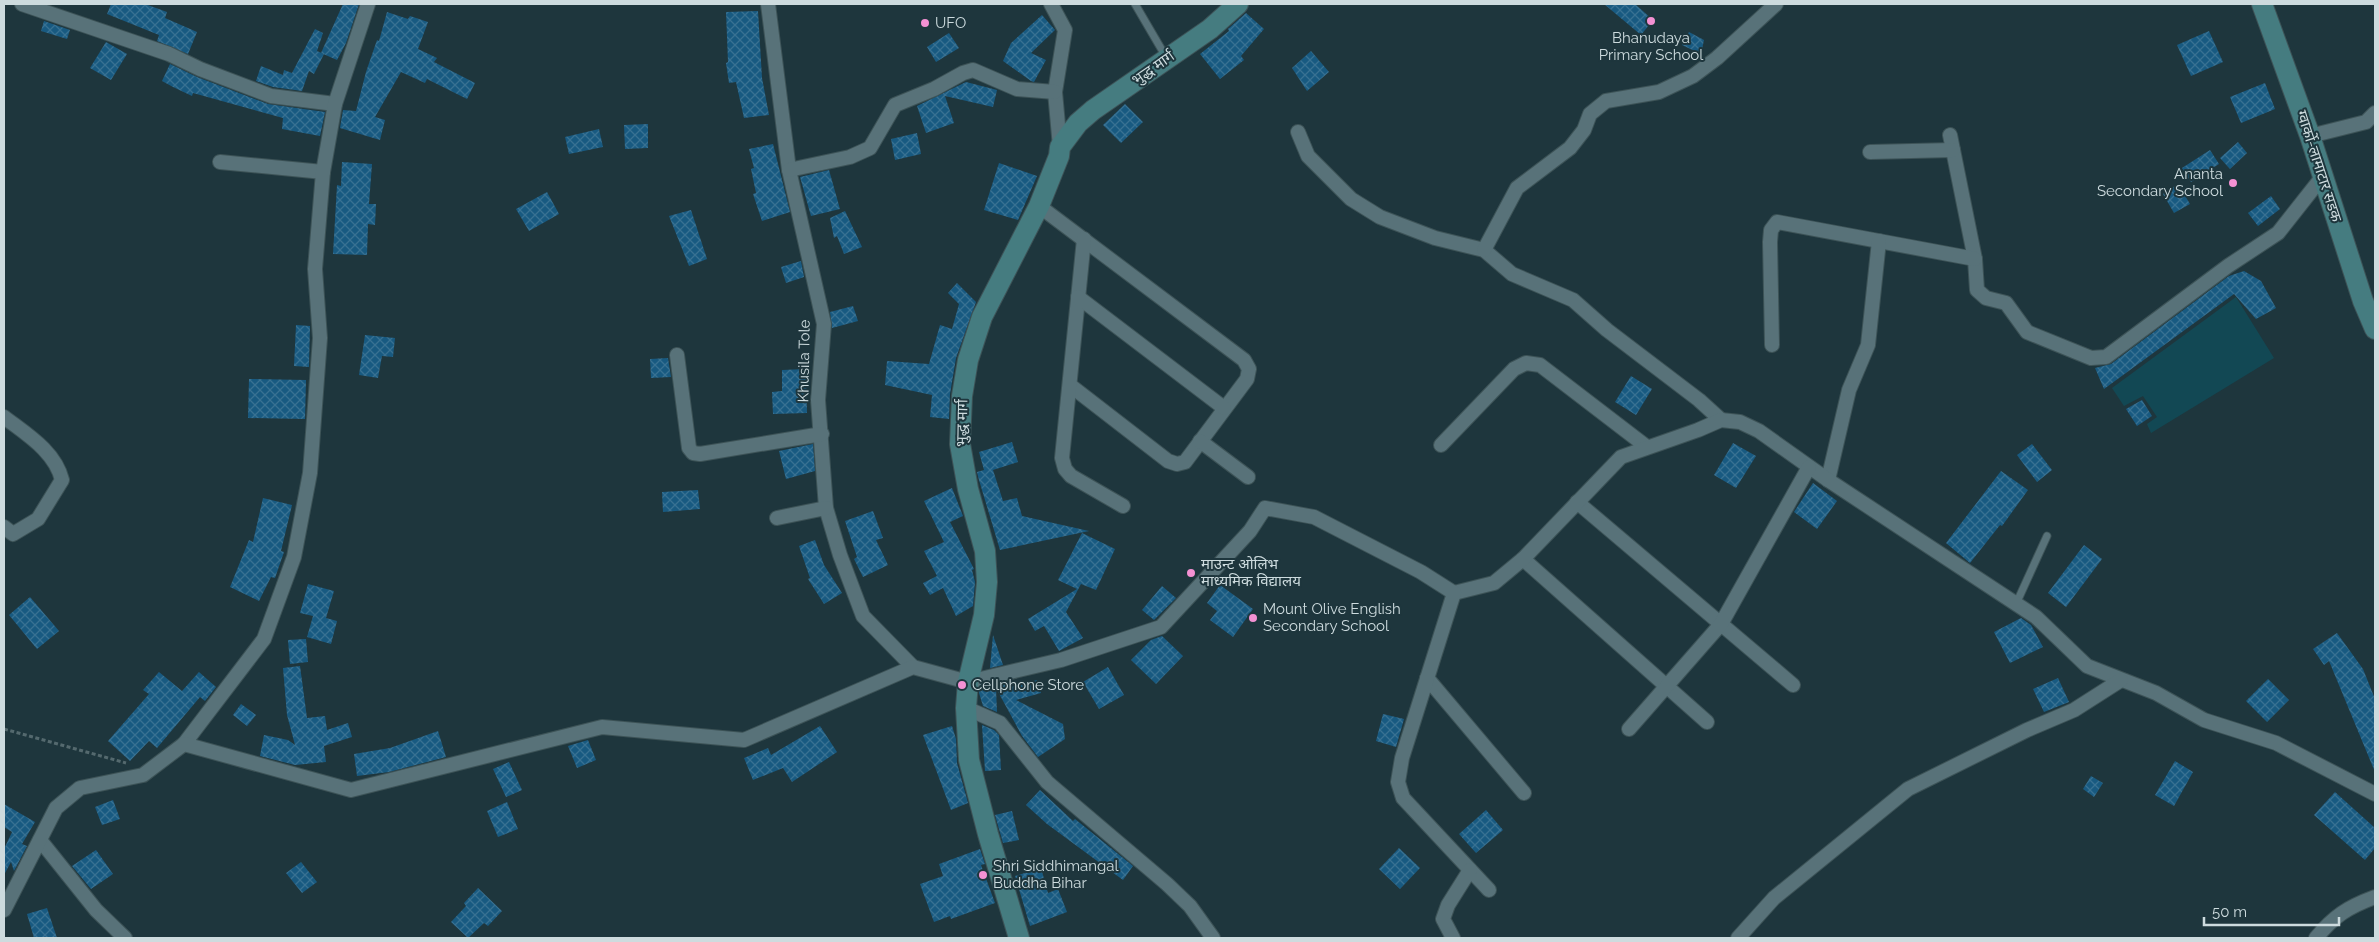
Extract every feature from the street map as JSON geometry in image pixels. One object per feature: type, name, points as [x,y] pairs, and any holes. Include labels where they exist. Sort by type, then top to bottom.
[{"type":"street","points":[[22,4],[169,54],[200,69],[271,96],[335,104]]},
{"type":"street","points":[[4,910],[56,808],[80,788],[143,775],[184,744],[264,639],[294,557],[310,473],[320,338],[315,269],[324,172],[335,104],[368,4]]},
{"type":"street","name":"Khusila Tole","points":[[768,4],[789,170],[824,324],[818,400],[826,508],[840,555],[863,616],[913,667]]},
{"type":"street","points":[[1051,4],[1065,30],[1055,92],[1060,147]]},
{"type":"street","name":"भुद्ध मार्ग","points":[[1019,938],[988,834],[969,760],[966,708],[968,682],[984,615],[987,582],[985,551],[968,489],[960,444],[962,396],[968,360],[982,317],[1039,206],[1059,156],[1060,147],[1078,123],[1093,110],[1210,29],[1238,4]]},
{"type":"street","points":[[1484,250],[1517,188],[1570,148],[1584,130],[1590,114],[1606,101],[1659,92],[1693,76],[1776,4]]},
{"type":"street","name":"ग्वार्को-लामाटार सडक","points":[[2262,4],[2310,136],[2363,301],[2375,329]]},
{"type":"street","points":[[789,170],[850,158],[870,148],[895,104],[934,89],[963,73],[973,70],[1017,89],[1055,92]]},
{"type":"street","points":[[2310,136],[2366,122],[2375,113]]},
{"type":"street","points":[[1298,132],[1308,156],[1351,199],[1380,218],[1435,238],[1484,250],[1512,274],[1573,300],[1606,330],[1699,400],[1721,420]]},
{"type":"street","points":[[1950,135],[1975,258],[1977,290],[1986,298],[2006,303],[2027,332],[2090,358],[2106,357],[2228,266],[2278,233],[2323,176]]},
{"type":"street","points":[[1870,152],[1953,150]]},
{"type":"street","points":[[220,162],[324,172]]},
{"type":"street","points":[[1039,206],[1244,360],[1250,369],[1247,379],[1185,462],[1177,464],[1168,461],[1071,386]]},
{"type":"street","points":[[1772,345],[1770,242],[1771,230],[1777,222],[1975,258]]},
{"type":"street","points":[[1084,239],[1071,386],[1062,458],[1065,469],[1071,476],[1123,506]]},
{"type":"street","points":[[1828,480],[1849,390],[1868,345],[1878,241]]},
{"type":"street","points":[[1078,297],[1224,408]]},
{"type":"street","points":[[677,355],[689,448],[693,453],[700,454],[822,434]]},
{"type":"street","points":[[1441,445],[1514,369],[1526,364],[1540,365],[1647,447]]},
{"type":"street","points":[[4,417],[41,445],[60,468],[62,480],[38,520],[13,534],[4,527]]},
{"type":"street","points":[[184,744],[352,790],[602,727],[744,740],[913,667],[968,682],[1061,660],[1161,627],[1250,531],[1265,508],[1314,517],[1420,572],[1454,592],[1494,582],[1523,559],[1621,457],[1721,420],[1740,422],[1759,431],[1828,480],[2036,617],[2087,666],[2156,693],[2204,720],[2276,743],[2375,794]]},
{"type":"street","points":[[1200,441],[1248,477]]},
{"type":"street","points":[[1629,729],[1721,624],[1810,467]]},
{"type":"street","points":[[1577,502],[1793,685]]},
{"type":"street","points":[[777,518],[826,508]]},
{"type":"street","points":[[1523,559],[1668,685],[1707,722]]},
{"type":"street","points":[[1454,592],[1402,758],[1398,782],[1403,798],[1489,890]]},
{"type":"street","points":[[1428,678],[1524,793]]},
{"type":"street","points":[[1738,938],[1774,898],[1908,789],[2027,730],[2074,710],[2121,680]]},
{"type":"street","points":[[966,708],[1000,724],[1047,782],[1173,890],[1190,906],[1213,938]]},
{"type":"street","points":[[40,840],[96,910],[125,938]]},
{"type":"street","points":[[1453,938],[1443,919],[1448,905],[1470,870]]},
{"type":"street","points":[[2316,938],[2328,923],[2350,906],[2375,898]]},
{"type":"lane","points":[[1135,4],[1167,58]]},
{"type":"lane","points":[[2016,604],[2047,536]]},
{"type":"path","points":[[4,729],[124,762],[143,775]]},
{"type":"shaded area","points":[[2236,297],[2274,358],[2151,433],[2147,424],[2157,417],[2143,396],[2124,406],[2112,388]]},
{"type":"building","points":[[111,4],[145,4],[167,12],[165,18],[197,32],[188,54],[157,41],[159,35],[107,14]]},
{"type":"building","points":[[343,4],[359,4],[346,43],[337,60],[321,53]]},
{"type":"building","points":[[1604,4],[1635,4],[1653,20],[1641,35]]},
{"type":"building","points":[[758,11],[762,78],[769,115],[744,118],[736,82],[729,83],[726,63],[728,62],[726,12]]},
{"type":"building","points":[[387,12],[408,19],[410,16],[428,22],[418,49],[437,58],[434,62],[475,83],[467,99],[427,79],[425,83],[401,72],[375,117],[385,120],[380,140],[340,128],[343,110],[356,111],[366,72],[377,40],[379,41]]},
{"type":"building","points":[[1246,13],[1264,29],[1241,56],[1244,60],[1220,79],[1200,54],[1229,31],[1228,29]]},
{"type":"building","points":[[1042,15],[1055,30],[1031,53],[1046,60],[1034,82],[1003,61],[1011,43]]},
{"type":"building","points":[[44,21],[70,30],[67,39],[41,31]]},
{"type":"building","points":[[315,29],[323,33],[317,51],[324,54],[314,74],[309,71],[302,91],[273,87],[256,81],[261,66],[283,75],[284,70],[292,73]]},
{"type":"building","points":[[2209,31],[2223,62],[2191,76],[2177,45]]},
{"type":"building","points":[[1689,32],[1704,40],[1701,54],[1682,45]]},
{"type":"building","points":[[949,33],[959,48],[936,62],[927,47]]},
{"type":"building","points":[[106,42],[127,54],[111,80],[90,68]]},
{"type":"building","points":[[1311,51],[1329,72],[1307,91],[1292,68]]},
{"type":"building","points":[[170,64],[197,77],[268,104],[325,112],[320,136],[282,129],[283,118],[193,93],[192,96],[173,87],[162,81]]},
{"type":"building","points":[[966,82],[997,90],[993,107],[945,96],[954,123],[926,133],[917,106]]},
{"type":"building","points":[[2265,83],[2275,109],[2241,123],[2230,97]]},
{"type":"building","points":[[1125,104],[1143,122],[1121,143],[1103,125]]},
{"type":"building","points":[[648,124],[648,148],[625,149],[624,125]]},
{"type":"building","points":[[599,129],[603,147],[569,154],[565,137]]},
{"type":"building","points":[[917,133],[921,154],[895,160],[891,139]]},
{"type":"building","points":[[2238,142],[2247,153],[2230,169],[2220,158]]},
{"type":"building","points":[[773,144],[790,212],[762,221],[753,194],[756,193],[751,169],[754,168],[749,149]]},
{"type":"building","points":[[2210,150],[2219,164],[2191,182],[2182,168]]},
{"type":"building","points":[[342,162],[372,164],[369,204],[376,204],[375,225],[368,224],[367,255],[333,254],[337,185],[341,186]]},
{"type":"building","points":[[999,163],[1037,176],[1018,220],[984,210]]},
{"type":"building","points":[[829,170],[840,209],[811,216],[800,177]]},
{"type":"building","points":[[2178,184],[2190,204],[2174,213],[2163,194]]},
{"type":"building","points":[[547,192],[559,214],[529,231],[516,209]]},
{"type":"building","points":[[2271,196],[2280,209],[2258,226],[2248,213]]},
{"type":"building","points":[[691,210],[707,259],[689,266],[669,216]]},
{"type":"building","points":[[845,211],[862,247],[844,254],[837,236],[834,238],[830,218]]},
{"type":"building","points":[[801,261],[804,277],[786,283],[781,267]]},
{"type":"building","points":[[2244,271],[2261,281],[2276,308],[2256,319],[2234,294],[2104,389],[2095,368],[2111,364],[2229,276]]},
{"type":"building","points":[[957,283],[976,302],[956,358],[950,394],[949,419],[930,417],[932,395],[885,385],[887,361],[929,364],[940,325],[952,329],[959,304],[948,293]]},
{"type":"building","points":[[853,306],[858,321],[832,328],[830,312]]},
{"type":"building","points":[[296,325],[310,326],[309,367],[294,366]]},
{"type":"building","points":[[365,335],[395,338],[393,357],[382,356],[378,378],[359,375]]},
{"type":"building","points":[[668,358],[671,377],[651,378],[650,359]]},
{"type":"building","points":[[806,369],[807,413],[773,414],[772,392],[782,391],[782,370]]},
{"type":"building","points":[[1631,376],[1652,389],[1636,415],[1615,402]]},
{"type":"building","points":[[249,379],[306,380],[305,419],[248,418]]},
{"type":"building","points":[[2142,400],[2152,416],[2137,426],[2126,409]]},
{"type":"building","points":[[1012,442],[1018,462],[993,470],[1003,501],[1017,498],[1022,516],[1089,531],[1000,550],[977,472],[984,470],[979,452]]},
{"type":"building","points":[[1733,443],[1756,456],[1736,488],[1714,475]]},
{"type":"building","points":[[813,444],[815,471],[786,479],[779,451]]},
{"type":"building","points":[[2032,444],[2052,470],[2037,482],[2017,455]]},
{"type":"building","points":[[2001,471],[2028,490],[2002,526],[2000,525],[1970,563],[1946,543]]},
{"type":"building","points":[[1813,483],[1837,501],[1817,529],[1794,512]]},
{"type":"building","points":[[952,488],[963,516],[950,522],[974,569],[972,570],[975,582],[973,606],[956,616],[943,588],[930,595],[923,583],[937,576],[924,551],[944,542],[924,501]]},
{"type":"building","points":[[698,490],[700,509],[663,512],[662,492]]},
{"type":"building","points":[[263,498],[292,505],[281,551],[284,552],[275,578],[271,577],[259,601],[230,587],[249,540],[253,542]]},
{"type":"building","points":[[873,511],[883,538],[876,540],[888,565],[863,577],[854,559],[857,557],[845,521]]},
{"type":"building","points":[[1082,533],[1115,549],[1096,590],[1081,584],[1066,612],[1083,638],[1059,651],[1044,626],[1035,631],[1028,619],[1077,589],[1058,580]]},
{"type":"building","points":[[815,540],[824,565],[842,593],[824,604],[808,579],[810,578],[799,546]]},
{"type":"building","points":[[2084,545],[2102,559],[2066,607],[2048,593]]},
{"type":"building","points":[[308,584],[334,591],[326,618],[337,621],[331,644],[307,637],[313,616],[300,613]]},
{"type":"building","points":[[1220,585],[1253,609],[1233,637],[1210,620],[1217,611],[1207,603]]},
{"type":"building","points":[[1162,586],[1176,598],[1154,620],[1142,610]]},
{"type":"building","points":[[30,597],[59,631],[37,649],[9,615]]},
{"type":"building","points":[[2021,618],[2031,625],[2043,647],[2010,663],[1994,632]]},
{"type":"building","points":[[2337,633],[2363,669],[2375,699],[2375,772],[2329,661],[2324,665],[2313,649]]},
{"type":"building","points":[[993,635],[1003,665],[990,668]]},
{"type":"building","points":[[1162,636],[1183,656],[1156,684],[1131,660],[1151,640]]},
{"type":"building","points":[[306,639],[308,662],[290,664],[288,640]]},
{"type":"building","points":[[300,666],[307,718],[325,716],[327,730],[348,723],[352,737],[324,746],[326,762],[295,765],[260,756],[264,735],[288,740],[295,745],[287,715],[283,668]]},
{"type":"building","points":[[1108,667],[1124,695],[1099,709],[1083,682]]},
{"type":"building","points":[[159,672],[182,691],[199,672],[216,687],[205,701],[200,697],[157,748],[149,741],[130,761],[108,741],[149,694],[143,690]]},
{"type":"building","points":[[2058,678],[2069,702],[2044,712],[2033,689]]},
{"type":"building","points":[[2268,679],[2289,700],[2267,722],[2246,701]]},
{"type":"building","points":[[1037,680],[1041,693],[1016,700],[1063,724],[1065,739],[1038,757],[1022,736],[996,688],[997,712],[983,706],[979,693],[979,688],[1008,682],[1010,687]]},
{"type":"building","points":[[241,704],[256,715],[247,726],[233,715]]},
{"type":"building","points":[[1383,714],[1404,719],[1396,747],[1376,741]]},
{"type":"building","points":[[982,725],[994,730],[999,735],[1001,770],[985,771]]},
{"type":"building","points":[[820,726],[837,752],[792,782],[783,768],[753,780],[744,758],[768,748],[771,755]]},
{"type":"building","points":[[952,726],[956,739],[957,763],[968,803],[951,810],[923,735]]},
{"type":"building","points":[[438,731],[446,757],[389,772],[357,776],[354,754],[390,748]]},
{"type":"building","points":[[588,740],[596,760],[577,768],[568,746]]},
{"type":"building","points":[[2175,761],[2193,772],[2174,806],[2155,795]]},
{"type":"building","points":[[509,762],[522,790],[506,797],[493,769]]},
{"type":"building","points":[[2091,776],[2103,783],[2094,797],[2083,789]]},
{"type":"building","points":[[1040,790],[1073,821],[1075,819],[1133,866],[1123,880],[1047,824],[1026,805]]},
{"type":"building","points":[[2335,792],[2375,828],[2375,848],[2365,860],[2314,815]]},
{"type":"building","points":[[113,800],[120,819],[102,825],[95,807]]},
{"type":"building","points":[[507,802],[518,829],[498,837],[487,811]]},
{"type":"building","points":[[4,804],[35,822],[22,844],[27,846],[14,871],[11,862],[4,875],[4,849],[12,832],[4,827]]},
{"type":"building","points":[[1486,810],[1503,830],[1476,853],[1459,834]]},
{"type":"building","points":[[1012,811],[1019,840],[1003,843],[995,815]]},
{"type":"building","points":[[1399,848],[1420,868],[1400,889],[1379,869]]},
{"type":"building","points":[[980,849],[985,864],[981,865],[995,903],[951,919],[950,916],[934,922],[920,884],[943,876],[939,864]]},
{"type":"building","points":[[96,850],[113,874],[91,889],[72,866]]},
{"type":"building","points":[[301,862],[317,882],[302,893],[286,873]]},
{"type":"building","points":[[1041,868],[1048,893],[1058,889],[1067,912],[1030,926],[1015,876]]},
{"type":"building","points":[[478,888],[502,911],[488,926],[484,923],[468,938],[451,922],[466,906],[464,903]]},
{"type":"building","points":[[47,908],[57,938],[34,938],[27,914]]},
{"type":"place","name":"Bhanudaya Primary School","points":[[1651,21]]},
{"type":"place","name":"UFO","points":[[925,23]]},
{"type":"place","name":"Ananta Secondary School","points":[[2233,183]]},
{"type":"place","name":"माउन्ट ओलिभ माध्यमिक विद्यालय","points":[[1191,573]]},
{"type":"place","name":"Mount Olive English Secondary School","points":[[1253,618]]},
{"type":"place","name":"Cellphone Store","points":[[962,685]]},
{"type":"place","name":"Shri Siddhimangal Buddha Bihar","points":[[983,875]]}]
